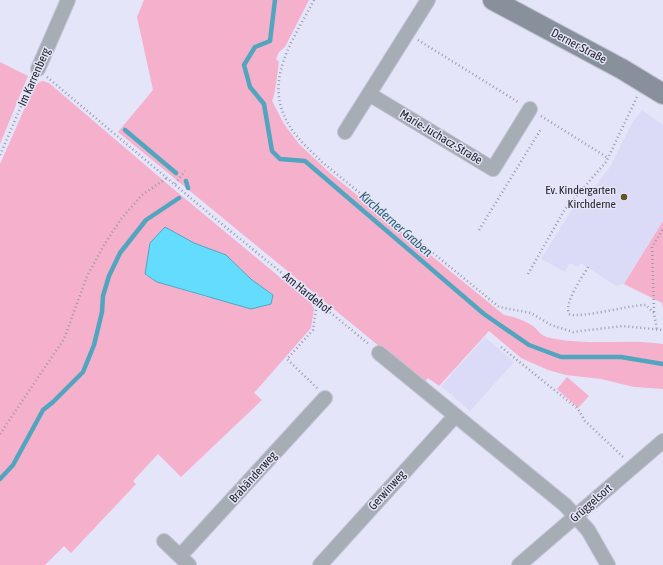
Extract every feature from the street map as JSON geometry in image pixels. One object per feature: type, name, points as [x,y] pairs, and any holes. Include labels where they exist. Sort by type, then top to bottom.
[{"type":"main road","name":"Derner Straße","points":[[493,0],[645,82],[663,94]]},
{"type":"street","name":"Im Karrenberg","points":[[38,68],[68,0]]},
{"type":"street","points":[[346,132],[428,0]]},
{"type":"street","name":"Marie-Juchacz-Straße","points":[[369,94],[493,169],[530,109]]},
{"type":"street","points":[[379,353],[565,505],[598,545],[608,565]]},
{"type":"street","name":"Brabänderweg","points":[[164,541],[185,560],[325,398]]},
{"type":"street","name":"Gerwinweg","points":[[320,565],[455,416]]},
{"type":"street","name":"Grüggelsort","points":[[519,565],[663,441]]},
{"type":"path","points":[[314,0],[287,53],[279,74],[278,90],[281,108],[290,126],[301,141],[322,162],[499,306],[531,313],[551,325],[573,332],[623,326],[663,330]]},
{"type":"path","points":[[407,34],[608,158]]},
{"type":"path","name":"Im Karrenberg","points":[[0,155],[38,68]]},
{"type":"path","name":"Am Hardehof","points":[[38,68],[167,178],[379,353]]},
{"type":"path","points":[[528,274],[565,209],[608,158],[645,82]]},
{"type":"path","points":[[479,230],[541,129]]},
{"type":"path","points":[[175,184],[184,172]]},
{"type":"path","points":[[0,434],[64,339],[87,276],[104,245],[122,219],[142,195],[167,178]]},
{"type":"path","points":[[657,330],[654,312],[652,247],[663,229]]},
{"type":"path","points":[[588,267],[571,297],[568,309],[569,314],[578,315],[632,305],[646,305],[654,312]]},
{"type":"path","points":[[318,302],[313,330],[287,359],[312,382],[325,398]]},
{"type":"path","points":[[501,347],[567,399],[578,409],[584,422],[633,467]]},
{"type":"shaded area","points":[[144,0],[309,0],[285,47],[279,52],[276,59],[279,62],[272,101],[284,124],[299,144],[330,173],[504,315],[526,322],[545,336],[561,340],[590,342],[649,342],[663,344],[663,389],[634,387],[601,379],[566,375],[548,370],[521,358],[489,331],[439,386],[428,378],[424,383],[118,132],[153,90],[137,17]]},
{"type":"shaded area","points":[[0,62],[28,76],[0,144]]},
{"type":"shaded area","points":[[43,81],[49,83],[311,303],[314,309],[311,328],[254,393],[262,400],[181,477],[158,454],[133,481],[136,484],[71,553],[64,546],[45,565],[0,565],[0,164],[34,87],[39,82]],"holes":[[[165,227],[194,243],[226,255],[252,280],[273,295],[210,298],[157,282],[145,275]]]},
{"type":"shaded area","name":"Ev. Kindergarten Kirchderne","points":[[642,110],[663,125],[663,221],[624,284],[616,286],[581,263],[578,267],[570,263],[565,272],[541,259],[571,211],[598,183],[610,167],[631,125]]},
{"type":"shaded area","points":[[663,221],[663,308],[662,303],[624,284]]},
{"type":"shaded area","points":[[485,337],[514,362],[470,411],[441,386]]},
{"type":"shaded area","points":[[567,377],[589,396],[578,408],[557,389]]},
{"type":"water","points":[[165,227],[194,243],[226,255],[252,280],[273,295],[271,304],[251,309],[157,282],[145,274],[150,243]]},
{"type":"waterway","name":"Kirchderner Graben","points":[[275,0],[270,41],[255,47],[244,65],[250,87],[264,104],[272,151],[280,159],[305,161],[484,314],[529,345],[561,357],[621,357],[663,364]]},
{"type":"waterway","points":[[125,130],[176,173]]},
{"type":"waterway","points":[[186,181],[188,188]]},
{"type":"waterway","points":[[0,479],[13,465],[43,410],[83,372],[94,345],[102,312],[103,296],[109,276],[120,253],[146,220],[179,198]]},
{"type":"place","name":"Ev. Kindergarten Kirchderne","points":[[624,197]]}]
